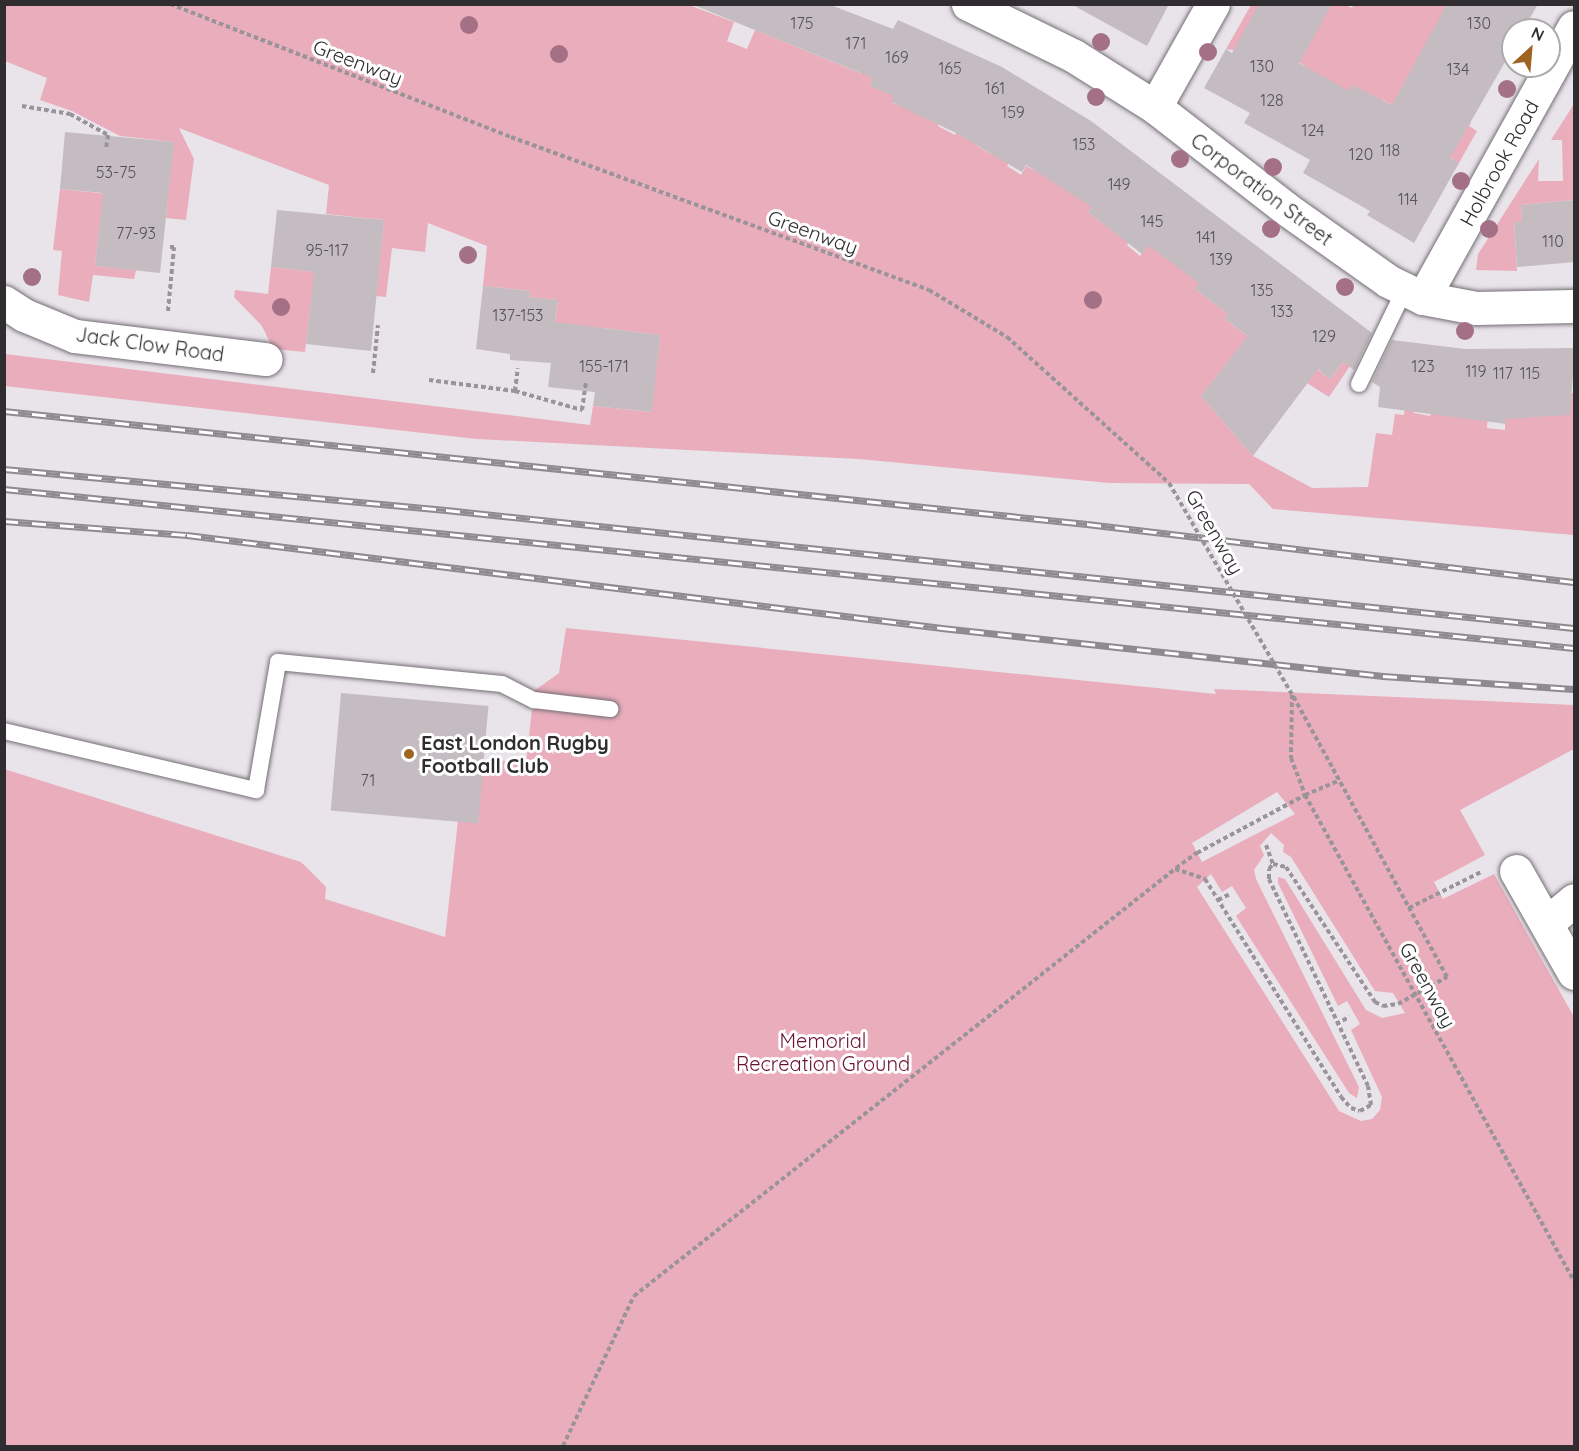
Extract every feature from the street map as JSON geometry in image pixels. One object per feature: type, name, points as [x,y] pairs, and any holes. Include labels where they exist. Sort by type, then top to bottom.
[{"type":"street","name":"Corporation Street","points":[[968,4],[1074,56],[1155,107],[1285,208],[1388,281],[1414,293],[1476,308],[1575,306]]},
{"type":"street","points":[[1155,107],[1213,4]]},
{"type":"street","name":"Holbrook Road","points":[[1414,293],[1575,27]]},
{"type":"street","name":"Jack Clow Road","points":[[4,302],[24,315],[75,336],[266,359]]},
{"type":"street","points":[[1501,870],[1548,922],[1575,973]]},
{"type":"street","points":[[1548,922],[1575,900]]},
{"type":"lane","points":[[1359,384],[1414,293]]},
{"type":"lane","points":[[4,731],[256,790],[278,662],[502,684],[534,700],[610,709]]},
{"type":"path","name":"Greenway","points":[[170,4],[511,137],[929,290],[1007,337],[1169,483],[1292,694],[1447,977],[1416,995]]},
{"type":"path","points":[[22,106],[70,114],[108,135],[106,149]]},
{"type":"path","points":[[165,347],[174,247],[170,247]]},
{"type":"path","points":[[373,373],[378,326]]},
{"type":"path","points":[[515,391],[518,368]]},
{"type":"path","points":[[429,380],[515,391],[582,410],[586,381]]},
{"type":"path","name":"Greenway","points":[[1292,694],[1291,758],[1305,795],[1575,1281]]},
{"type":"path","points":[[563,1446],[634,1296],[1175,869],[1197,853],[1305,795],[1340,780]]},
{"type":"path","points":[[1175,869],[1205,879],[1341,1097],[1351,1108],[1366,1110],[1371,1096],[1269,879],[1273,864],[1266,845]]},
{"type":"path","points":[[1273,864],[1286,867],[1375,1002],[1391,1006],[1416,995]]},
{"type":"path","points":[[1409,908],[1501,870]]},
{"type":"path","points":[[1218,900],[1230,894]]},
{"type":"path","points":[[1336,1024],[1349,1017]]},
{"type":"green space","points":[[1354,4],[1447,5],[1433,102],[1471,123],[1469,126],[1477,131],[1459,163],[1436,150],[1399,109],[1383,100],[1374,117],[1340,106],[1305,66],[1290,57],[1226,49],[1251,5],[1346,5],[1352,8]]},
{"type":"green space","points":[[5,5],[689,5],[734,22],[727,41],[747,49],[755,30],[860,73],[893,30],[870,86],[883,91],[887,82],[899,87],[892,103],[940,120],[938,126],[955,135],[973,100],[977,146],[991,154],[1000,139],[1017,149],[1007,166],[1021,175],[1026,166],[1039,173],[1108,187],[1088,212],[1102,223],[1135,233],[1127,245],[1140,256],[1150,244],[1200,282],[1195,289],[1228,314],[1225,319],[1245,334],[1316,368],[1330,379],[1343,362],[1350,366],[1329,397],[1307,383],[1300,393],[1239,348],[1201,396],[1253,456],[1312,488],[1368,487],[1376,433],[1392,435],[1395,414],[1404,415],[1407,386],[1416,387],[1414,413],[1430,416],[1431,412],[1488,411],[1487,428],[1505,430],[1505,412],[1570,415],[1569,393],[1574,393],[1574,535],[1273,509],[1249,484],[1109,483],[859,459],[477,439],[5,386],[5,354],[590,425],[593,406],[651,412],[660,335],[604,328],[554,331],[558,300],[529,297],[530,291],[483,286],[487,246],[428,223],[425,252],[392,248],[386,297],[376,296],[384,220],[326,214],[329,185],[179,128],[194,159],[186,220],[166,218],[173,142],[120,136],[72,111],[40,100],[47,78],[5,61]]},
{"type":"green space","points":[[1574,104],[1574,200],[1521,205],[1522,222],[1514,223],[1517,271],[1476,270],[1478,254],[1539,159],[1538,181],[1563,181],[1562,140],[1551,140]]},
{"type":"green space","points":[[60,189],[109,194],[100,223],[95,266],[136,270],[134,279],[93,275],[89,302],[58,295],[62,251],[53,250]]},
{"type":"green space","points":[[271,267],[324,273],[311,301],[305,352],[273,349],[262,326],[234,297],[235,290],[268,294]]},
{"type":"green space","name":"Memorial Recreation Ground","points":[[566,628],[1216,694],[1214,689],[1574,705],[1574,749],[1460,810],[1485,855],[1434,882],[1443,899],[1494,874],[1574,1017],[1574,1446],[5,1446],[4,769],[301,862],[326,887],[325,899],[445,937],[458,821],[478,823],[483,759],[526,763],[534,691],[559,673]],"holes":[[[1277,792],[1295,814],[1202,862],[1192,843]],[[1271,833],[1284,845],[1283,852],[1291,857],[1375,991],[1393,993],[1405,1013],[1382,1018],[1366,1010],[1285,879],[1278,877],[1278,883],[1338,1006],[1347,1001],[1360,1024],[1351,1030],[1382,1097],[1380,1110],[1372,1119],[1361,1121],[1339,1111],[1197,887],[1211,874],[1222,892],[1232,886],[1246,908],[1236,916],[1349,1093],[1357,1098],[1359,1087],[1256,879],[1254,870],[1264,855],[1260,846]]]},
{"type":"building","points":[[691,4],[828,4],[893,29],[898,20],[1002,67],[1091,121],[1372,333],[1354,370],[1343,362],[1330,379],[1318,369],[1253,456],[1201,396],[1248,336],[1225,319],[1228,314],[1195,289],[1199,283],[1149,246],[1142,254],[1088,212],[1092,207],[1026,165],[1022,172],[956,133],[891,102],[894,96],[870,86],[873,78]]},
{"type":"building","points":[[1071,4],[1169,4],[1147,46]]},
{"type":"building","points":[[1259,4],[1332,4],[1299,63],[1349,91],[1352,85],[1392,105],[1447,4],[1538,4],[1530,18],[1501,18],[1501,69],[1450,158],[1459,163],[1414,243],[1367,215],[1370,211],[1303,173],[1310,160],[1244,123],[1250,113],[1204,88],[1226,49],[1232,53]]},
{"type":"building","points":[[65,132],[174,142],[160,273],[95,266],[103,193],[60,189]]},
{"type":"building","points":[[1575,200],[1575,262],[1517,267],[1514,222],[1522,222],[1521,205]]},
{"type":"building","points":[[277,210],[384,220],[371,351],[306,344],[314,272],[271,267]]},
{"type":"building","points":[[483,286],[530,291],[529,297],[558,300],[555,322],[660,335],[652,412],[593,406],[595,392],[548,387],[551,363],[510,360],[510,354],[476,349]]},
{"type":"building","points":[[1392,340],[1465,349],[1575,348],[1570,415],[1505,419],[1506,424],[1378,407],[1380,387],[1372,382]]},
{"type":"building","name":"East London Rugby Football Club","points":[[341,693],[488,706],[478,823],[331,811]]},
{"type":"railway","points":[[4,411],[1087,524],[1574,582]]},
{"type":"railway","points":[[4,469],[446,510],[1574,628]]},
{"type":"railway","points":[[4,489],[1574,648]]},
{"type":"railway","points":[[4,521],[187,535],[942,628],[1383,676],[1574,689]]},
{"type":"place","name":"East London Rugby Football Club","points":[[409,754]]}]
